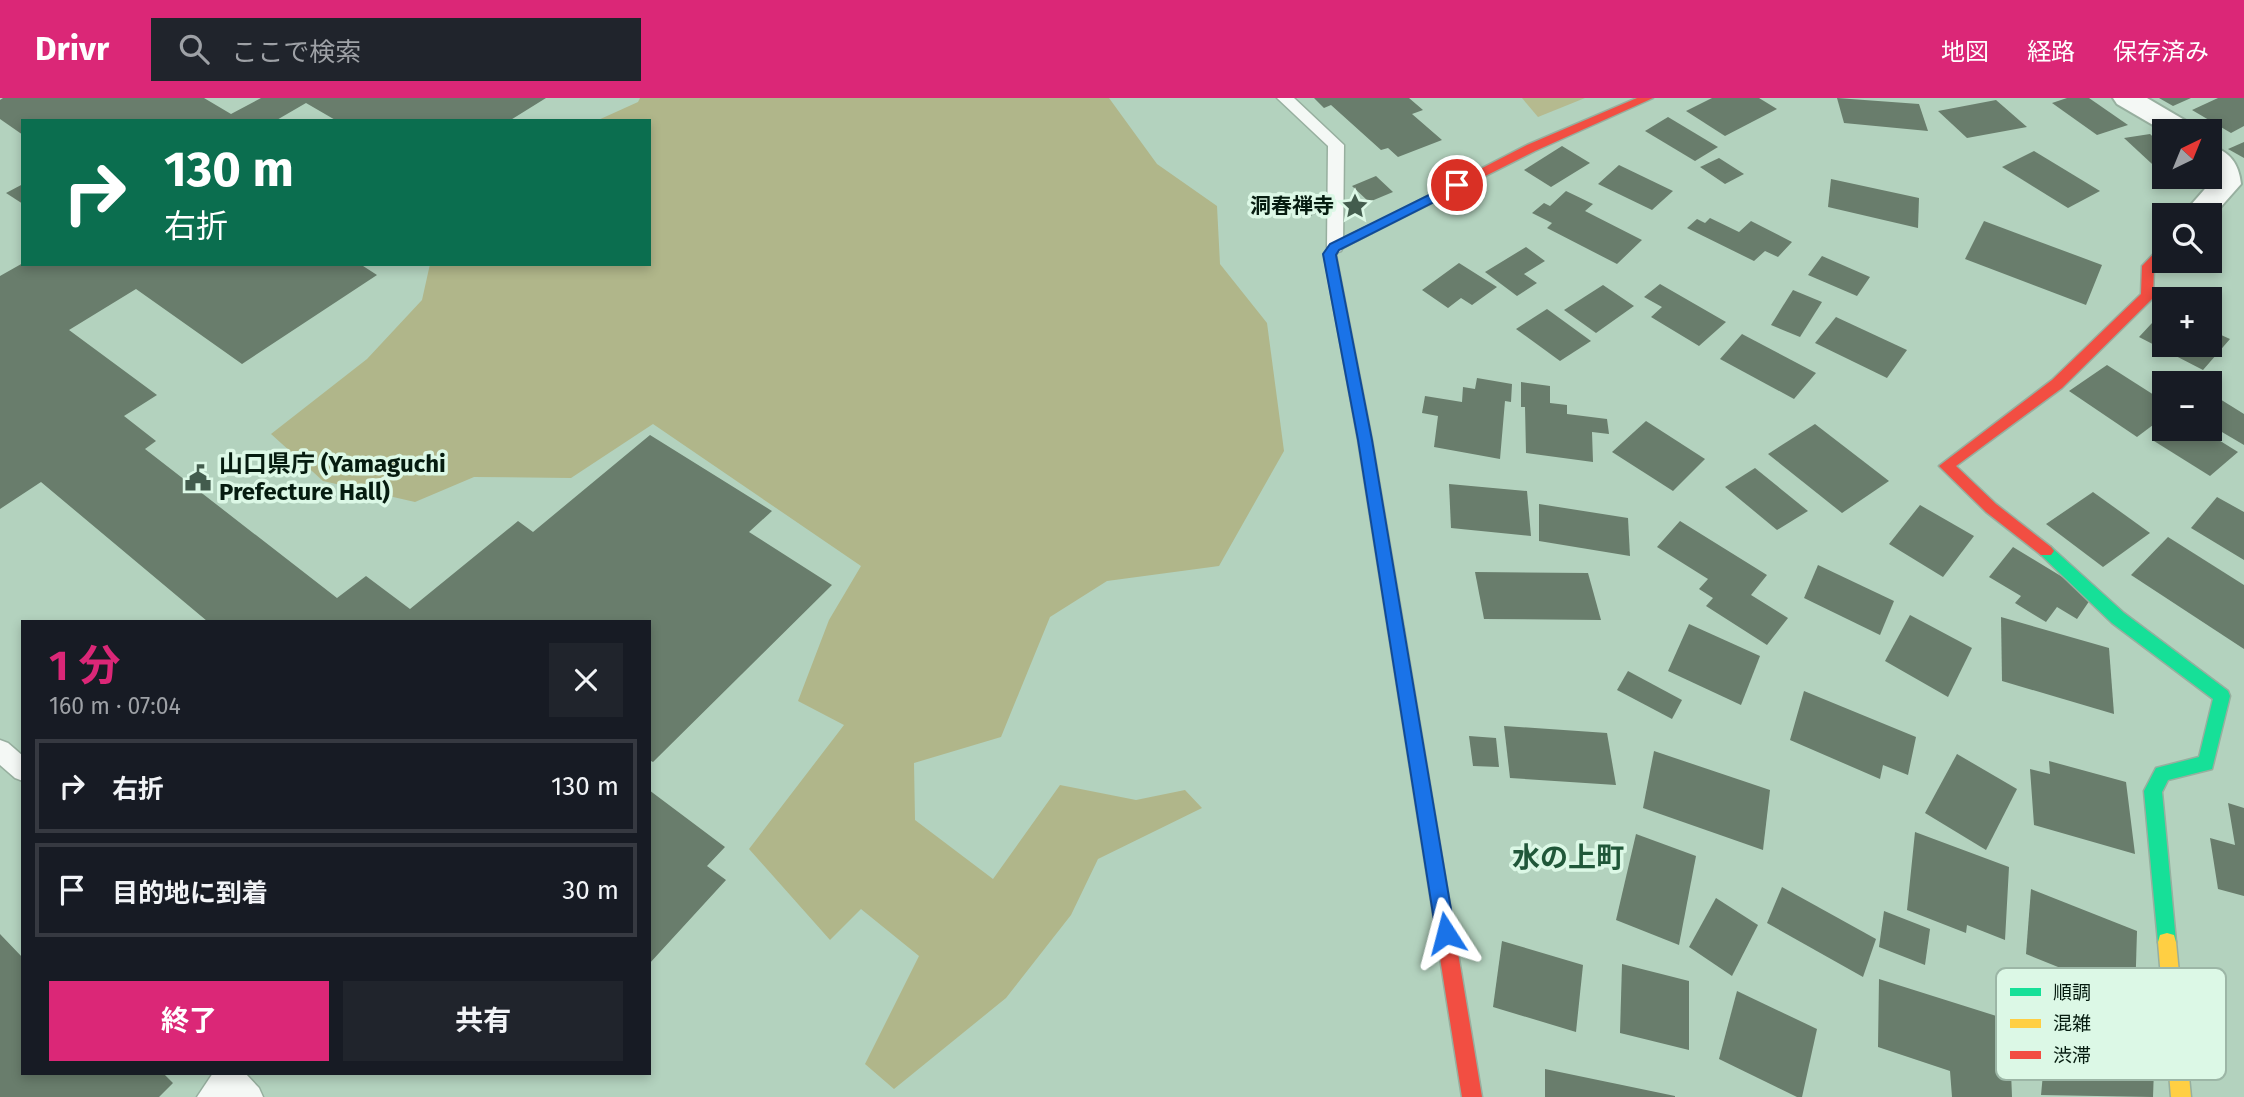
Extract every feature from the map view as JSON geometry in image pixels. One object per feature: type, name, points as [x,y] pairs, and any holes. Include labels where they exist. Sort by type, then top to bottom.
[{"type":"street","points":[[1472,1097],[1365,440],[1330,254],[1335,247],[1531,148],[1647,98]]},
{"type":"street","points":[[2127,98],[2163,119]]},
{"type":"street","points":[[2222,165],[2225,168],[2226,184],[2222,188]]},
{"type":"street","points":[[2208,203],[2221,189]]},
{"type":"street","points":[[2152,263],[2148,267],[2148,295],[2057,383],[1946,466],[1991,508],[2065,566],[2118,618],[2222,696],[2206,763],[2162,774],[2153,791],[2169,968]]},
{"type":"lane","points":[[1285,98],[1336,145],[1335,247]]},
{"type":"lane","points":[[0,750],[21,769]]},
{"type":"lane","points":[[210,1097],[228,1075],[250,1097]]},
{"type":"green space","points":[[640,98],[1109,98],[1157,164],[1217,206],[1220,264],[1267,323],[1284,451],[1219,566],[1107,581],[1050,617],[1001,737],[914,763],[915,820],[993,879],[1060,785],[1136,800],[1185,790],[1202,808],[1098,859],[1071,915],[1006,998],[894,1089],[865,1064],[919,956],[861,909],[830,940],[749,849],[844,725],[798,701],[829,620],[861,566],[653,424],[571,478],[474,477],[415,502],[323,481],[271,434],[367,359],[422,300],[430,266],[651,266],[651,119],[600,119],[638,102]]},
{"type":"green space","points":[[1522,98],[1585,98],[1538,117]]},
{"type":"building","points":[[204,98],[231,114],[261,98],[546,98],[512,119],[334,119],[306,103],[278,119],[21,119],[21,134],[0,119],[0,100]]},
{"type":"building","points":[[1314,98],[1409,98],[1423,110],[1412,114],[1442,140],[1398,157],[1388,148],[1381,150],[1331,105],[1324,108]]},
{"type":"building","points":[[1712,98],[1759,98],[1777,109],[1725,136],[1686,111]]},
{"type":"building","points":[[1837,98],[1919,104],[1928,131],[1844,123]]},
{"type":"building","points":[[2067,98],[2089,98],[2128,125],[2097,135],[2052,103]]},
{"type":"building","points":[[2159,98],[2191,98],[2173,106]]},
{"type":"building","points":[[2218,98],[2244,98],[2244,126],[2231,133],[2222,128],[2222,119],[2207,119],[2192,110]]},
{"type":"building","points":[[1996,100],[2027,127],[1967,138],[1938,111]]},
{"type":"building","points":[[1668,117],[1718,147],[1695,161],[1645,131]]},
{"type":"building","points":[[2150,134],[2152,164],[2124,138]]},
{"type":"building","points":[[2244,142],[2244,158],[2228,149]]},
{"type":"building","points":[[1562,146],[1590,163],[1551,187],[1524,170]]},
{"type":"building","points":[[2034,151],[2100,191],[2068,208],[2002,167]]},
{"type":"building","points":[[1719,158],[1744,174],[1725,184],[1700,167]]},
{"type":"building","points":[[1619,165],[1673,191],[1652,210],[1598,184]]},
{"type":"building","points":[[1376,176],[1393,192],[1369,202],[1352,186]]},
{"type":"building","points":[[1831,179],[1919,198],[1918,228],[1828,207]]},
{"type":"building","points":[[21,185],[21,203],[6,193]]},
{"type":"building","points":[[1566,191],[1593,204],[1585,211],[1642,240],[1617,264],[1547,228],[1552,223],[1532,213],[1544,203],[1550,206]]},
{"type":"building","points":[[1319,207],[1324,211],[1304,218],[1300,214]]},
{"type":"building","points":[[1710,218],[1739,232],[1751,221],[1792,242],[1778,257],[1765,251],[1754,261],[1687,228],[1697,219],[1705,223]]},
{"type":"building","points":[[1984,221],[2102,265],[2086,305],[1965,259]]},
{"type":"building","points":[[1526,247],[1545,261],[1524,274],[1537,283],[1517,296],[1485,272]]},
{"type":"building","points":[[1822,256],[1870,277],[1857,296],[1808,275]]},
{"type":"building","points":[[1459,263],[1497,287],[1472,305],[1461,298],[1448,308],[1422,290]]},
{"type":"building","points":[[21,264],[363,266],[377,275],[242,364],[136,289],[69,330],[157,395],[124,416],[156,441],[145,449],[337,598],[366,576],[410,609],[518,521],[533,532],[650,435],[772,511],[749,532],[832,585],[653,762],[651,620],[206,620],[41,482],[0,509],[0,276]]},
{"type":"building","points":[[1660,284],[1726,322],[1699,346],[1651,317],[1662,307],[1644,297]]},
{"type":"building","points":[[1603,285],[1634,306],[1596,333],[1564,310]]},
{"type":"building","points":[[1793,290],[1822,302],[1800,337],[1771,325]]},
{"type":"building","points":[[1547,309],[1591,341],[1560,361],[1516,329]]},
{"type":"building","points":[[1836,317],[1907,350],[1887,378],[1815,343]]},
{"type":"building","points":[[2152,323],[2152,344],[2139,337]]},
{"type":"building","points":[[1742,334],[1816,373],[1794,399],[1720,359]]},
{"type":"building","points":[[2222,335],[2230,339],[2222,348]]},
{"type":"building","points":[[2178,357],[2214,357],[2203,370]]},
{"type":"building","points":[[2107,365],[2152,394],[2152,426],[2137,437],[2069,391]]},
{"type":"building","points":[[1477,378],[1512,384],[1511,402],[1505,401],[1500,459],[1434,447],[1438,416],[1422,413],[1425,396],[1462,402],[1463,387],[1475,389]]},
{"type":"building","points":[[1521,382],[1550,386],[1550,403],[1567,405],[1567,414],[1607,419],[1609,434],[1592,432],[1593,462],[1526,453],[1525,407],[1521,407]]},
{"type":"building","points":[[2222,400],[2244,414],[2244,445],[2222,432]]},
{"type":"building","points":[[1646,421],[1705,459],[1673,491],[1612,452]]},
{"type":"building","points":[[1815,424],[1889,481],[1842,513],[1768,454]]},
{"type":"building","points":[[2154,441],[2220,441],[2238,452],[2210,476]]},
{"type":"building","points":[[1755,468],[1808,511],[1777,530],[1725,487]]},
{"type":"building","points":[[1449,484],[1527,491],[1531,536],[1451,528]]},
{"type":"building","points":[[2093,492],[2150,533],[2103,567],[2046,524]]},
{"type":"building","points":[[2217,497],[2244,512],[2244,560],[2191,528]]},
{"type":"building","points":[[1539,504],[1628,518],[1630,556],[1539,541]]},
{"type":"building","points":[[1920,505],[1974,536],[1943,577],[1889,544]]},
{"type":"building","points":[[1680,521],[1767,575],[1751,595],[1788,618],[1767,645],[1706,606],[1713,598],[1699,589],[1708,579],[1657,547]]},
{"type":"building","points":[[2168,537],[2244,585],[2244,649],[2131,575]]},
{"type":"building","points":[[2013,547],[2074,584],[2090,600],[2077,619],[2057,607],[2046,622],[2015,603],[2021,596],[1989,577]]},
{"type":"building","points":[[1818,565],[1894,601],[1880,635],[1804,598]]},
{"type":"building","points":[[1475,572],[1588,573],[1601,620],[1484,619]]},
{"type":"building","points":[[1910,615],[1972,648],[1948,697],[1885,661]]},
{"type":"building","points":[[2001,617],[2109,648],[2114,714],[2002,681]]},
{"type":"building","points":[[1689,624],[1760,656],[1741,705],[1668,671]]},
{"type":"building","points":[[1628,671],[1682,700],[1672,719],[1617,690]]},
{"type":"building","points":[[1804,691],[1916,737],[1908,775],[1883,765],[1880,779],[1790,740]]},
{"type":"building","points":[[1504,726],[1607,733],[1616,785],[1510,778]]},
{"type":"building","points":[[1469,736],[1496,738],[1499,767],[1473,766]]},
{"type":"building","points":[[1654,751],[1770,790],[1763,850],[1643,808]]},
{"type":"building","points":[[1957,754],[2017,789],[1986,850],[1925,813]]},
{"type":"building","points":[[2049,761],[2126,782],[2135,854],[2034,825],[2030,769],[2050,774]]},
{"type":"building","points":[[651,792],[725,847],[707,866],[726,880],[651,962]]},
{"type":"building","points":[[2228,803],[2244,808],[2244,896],[2218,889],[2210,838],[2235,845]]},
{"type":"building","points":[[1915,832],[2009,867],[2005,940],[1967,925],[1966,933],[1907,910]]},
{"type":"building","points":[[1636,834],[1696,856],[1679,945],[1616,920]]},
{"type":"building","points":[[1782,887],[1876,939],[1863,977],[1767,923]]},
{"type":"building","points":[[2031,889],[2137,931],[2136,968],[2061,968],[2026,954]]},
{"type":"building","points":[[1716,898],[1758,925],[1732,976],[1689,947]]},
{"type":"building","points":[[1884,911],[1930,929],[1925,965],[1879,947]]},
{"type":"building","points":[[0,934],[21,956],[21,1075],[165,1075],[173,1083],[159,1097],[0,1097]]},
{"type":"building","points":[[1502,941],[1583,965],[1576,1032],[1493,1007]]},
{"type":"building","points":[[1622,964],[1689,981],[1689,1050],[1620,1033]]},
{"type":"building","points":[[1879,979],[1996,1016],[1996,1080],[2011,1080],[2012,1097],[1952,1097],[1950,1071],[1878,1047]]},
{"type":"building","points":[[1737,991],[1817,1029],[1802,1097],[1719,1059]]},
{"type":"building","points":[[1545,1069],[1675,1096],[1675,1097],[1545,1097]]},
{"type":"building","points":[[2042,1080],[2154,1080],[2153,1097],[2041,1095]]},
{"type":"traffic: fast","points":[[1368,230],[1335,247],[1330,255],[1365,440],[1396,629]]},
{"type":"traffic: fast","points":[[2046,551],[2118,618],[2222,696],[2206,763],[2162,774],[2153,791],[2167,942]]},
{"type":"traffic: slow","points":[[2167,942],[2169,968]]},
{"type":"traffic: slow","points":[[2179,1080],[2181,1097]]},
{"type":"traffic: jam","points":[[1368,230],[1531,148],[1647,98]]},
{"type":"traffic: jam","points":[[2046,551],[1991,508],[1946,466],[2057,384],[2148,295],[2148,266],[2152,262]]},
{"type":"traffic: jam","points":[[1396,629],[1472,1097]]},
{"type":"place","name":"洞春禅寺","points":[[1355,206]]},
{"type":"place","name":"山口県庁 (Yamaguchi Prefecture Hall)","points":[[198,478]]},
{"type":"district","name":"水の上町","points":[[1568,857]]},
{"type":"route","points":[[1446,933],[1365,440],[1330,254],[1335,247],[1457,185]]}]
